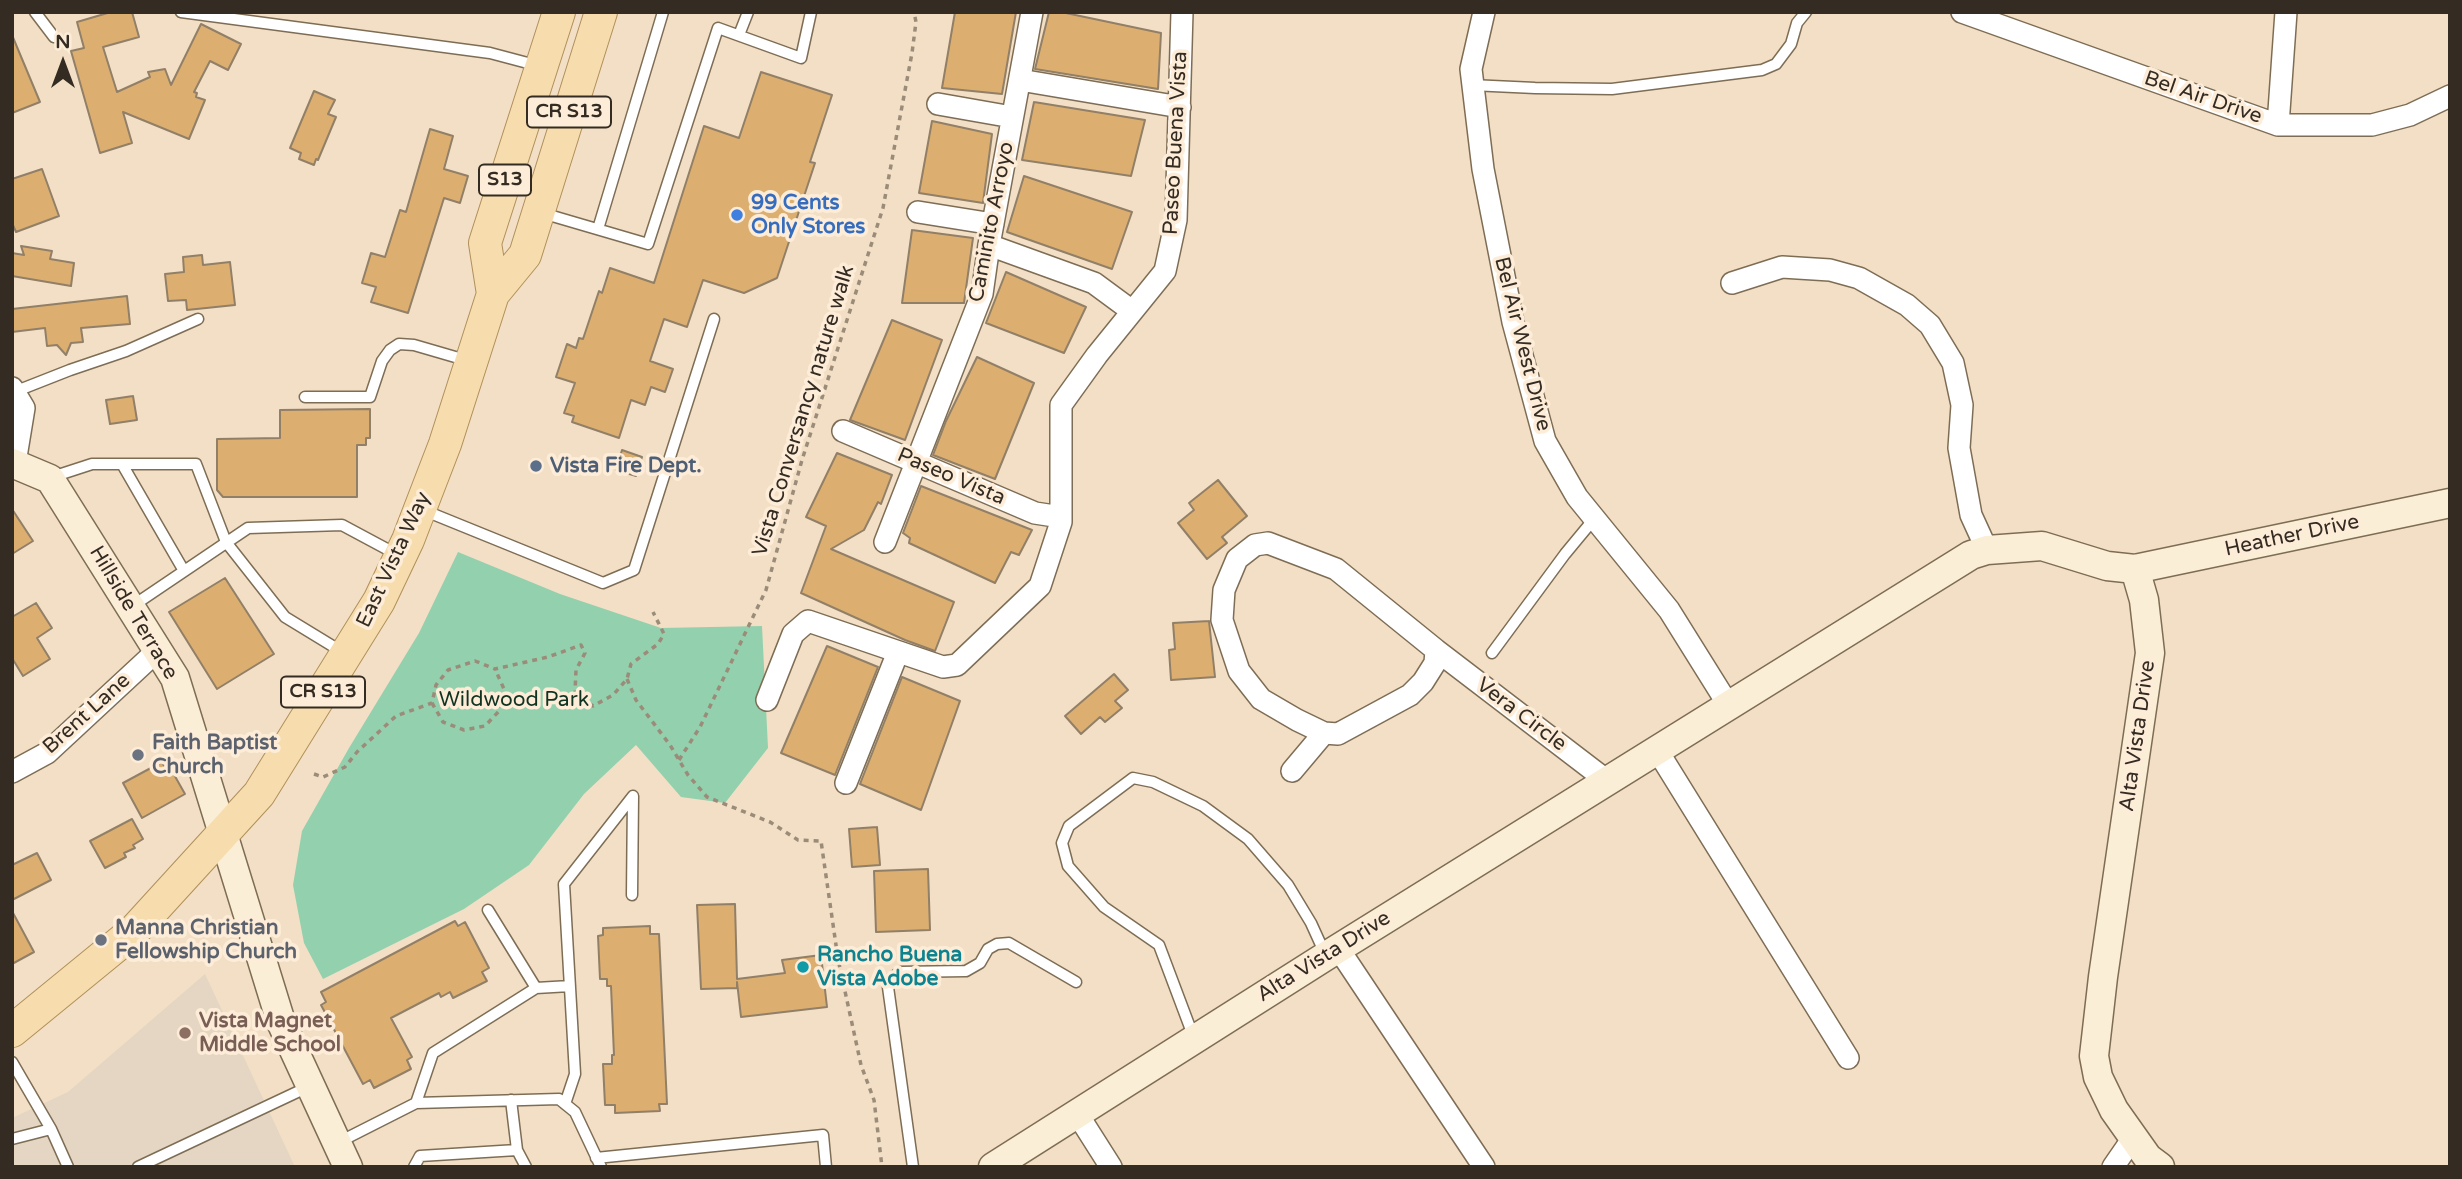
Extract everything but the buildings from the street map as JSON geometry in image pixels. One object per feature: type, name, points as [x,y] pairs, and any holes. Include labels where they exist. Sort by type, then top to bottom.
[{"type":"main road","name":"East Vista Way","points":[[493,294],[485,243],[559,12]]},
{"type":"main road","name":"East Vista Way","points":[[222,834],[259,794],[379,601],[400,557],[445,444],[493,294],[525,255],[601,12]]},
{"type":"main road","name":"CR S13","points":[[12,1031],[133,932],[222,834]]},
{"type":"street","name":"Caminito Arroyo","points":[[885,542],[982,294],[1032,12]]},
{"type":"street","name":"Paseo Buena Vista","points":[[767,700],[793,634],[808,621],[943,667],[957,665],[1040,586],[1060,517],[1061,405],[1165,271],[1176,220],[1182,12]]},
{"type":"street","name":"Bel Air West Drive","points":[[1484,12],[1471,69],[1471,85],[1483,169],[1513,322],[1545,441],[1577,497],[1669,610],[1729,706]]},
{"type":"street","name":"Bel Air Drive","points":[[1962,12],[2278,125],[2372,125],[2410,115],[2450,96]]},
{"type":"street","points":[[2278,125],[2286,12]]},
{"type":"street","points":[[1020,80],[1180,107]]},
{"type":"street","points":[[938,104],[1013,117]]},
{"type":"street","points":[[918,212],[993,224]]},
{"type":"street","points":[[989,245],[1094,283],[1132,311]]},
{"type":"street","points":[[1732,283],[1782,267],[1830,270],[1859,278],[1907,305],[1930,325],[1953,363],[1962,405],[1959,448],[1971,515],[1987,550]]},
{"type":"street","points":[[13,390],[24,408],[14,463],[49,478]]},
{"type":"street","name":"Paseo Vista","points":[[843,431],[1035,513],[1060,517]]},
{"type":"street","name":"Hillside Terrace","points":[[49,478],[175,678],[281,1022],[342,1155]]},
{"type":"street","name":"Heather Drive","points":[[2135,569],[2450,503]]},
{"type":"street","name":"Vera Circle","points":[[1324,733],[1261,699],[1239,671],[1222,620],[1224,590],[1237,559],[1255,545],[1268,543],[1336,569],[1436,650],[1606,780]]},
{"type":"street","name":"Alta Vista Drive","points":[[993,1167],[1606,780],[1971,555],[1987,550],[2042,546],[2108,566],[2135,569],[2144,600],[2150,653],[2094,1056],[2098,1077],[2114,1110],[2148,1158],[2160,1167]]},
{"type":"street","name":"Brent Lane","points":[[12,772],[47,753],[158,650]]},
{"type":"street","points":[[1292,771],[1324,733],[1338,734],[1410,695],[1423,682],[1435,663],[1436,650]]},
{"type":"street","points":[[846,783],[898,652]]},
{"type":"street","points":[[1657,750],[1848,1058]]},
{"type":"street","points":[[1332,952],[1484,1167]]},
{"type":"street","points":[[1078,1115],[1111,1167]]},
{"type":"street","points":[[2113,1167],[2133,1138]]},
{"type":"lane","points":[[35,12],[54,37]]},
{"type":"lane","points":[[181,12],[490,53],[542,67]]},
{"type":"lane","points":[[598,229],[663,12]]},
{"type":"lane","points":[[739,36],[748,12]]},
{"type":"lane","points":[[538,212],[648,244],[718,28],[801,58],[811,12]]},
{"type":"lane","points":[[1471,85],[1612,89],[1762,70],[1776,64],[1791,44],[1797,23],[1806,12]]},
{"type":"lane","points":[[13,390],[126,351],[198,319]]},
{"type":"lane","points":[[421,509],[603,583],[634,570],[714,319]]},
{"type":"lane","points":[[306,397],[370,397],[382,361],[390,350],[399,344],[414,345],[472,362]]},
{"type":"lane","points":[[49,478],[92,464],[196,464],[226,542],[285,617],[346,654]]},
{"type":"lane","points":[[122,464],[184,571]]},
{"type":"lane","points":[[1492,653],[1594,519]]},
{"type":"lane","points":[[131,607],[248,528],[342,525],[400,557]]},
{"type":"lane","points":[[1195,1040],[1159,945],[1104,907],[1068,866],[1062,843],[1069,826],[1133,778],[1153,782],[1203,806],[1248,839],[1288,885],[1332,952]]},
{"type":"lane","points":[[565,1104],[575,1073],[564,884],[633,796],[632,895]]},
{"type":"lane","points":[[488,909],[537,988]]},
{"type":"lane","points":[[913,1167],[888,987],[890,979],[900,972],[966,971],[980,964],[988,949],[997,944],[1010,943],[1076,982]]},
{"type":"lane","points":[[416,1103],[433,1053],[537,988],[570,986]]},
{"type":"lane","points":[[12,1062],[51,1129],[68,1167]]},
{"type":"lane","points":[[138,1167],[310,1086]]},
{"type":"lane","points":[[342,1155],[416,1103],[559,1099],[575,1112],[599,1162],[823,1135],[826,1167]]},
{"type":"lane","points":[[511,1100],[517,1150],[526,1167]]},
{"type":"lane","points":[[12,1139],[51,1129]]},
{"type":"lane","points":[[414,1167],[420,1156],[517,1150]]},
{"type":"path","name":"Vista Conversancy nature walk","points":[[679,760],[700,727],[766,590],[802,460],[883,208],[912,53],[916,22],[914,12]]},
{"type":"path","points":[[495,669],[504,689],[500,710],[485,726],[464,730],[443,722],[432,703],[436,685],[448,670],[475,661],[495,669],[548,657],[581,645],[584,653],[576,670],[575,692],[593,706],[613,695],[628,679],[631,664],[658,644],[664,634],[653,612]]},
{"type":"path","points":[[628,679],[636,700],[670,745],[688,775],[708,797],[770,822],[798,840],[821,841],[838,959],[861,1065],[874,1100],[882,1167]]},
{"type":"path","points":[[314,774],[323,777],[345,767],[357,752],[396,716],[432,703]]},
{"type":"shaded area","name":"Vista Magnet Middle School","points":[[205,974],[295,1167],[12,1167],[12,1118],[68,1092]]},
{"type":"green space","name":"Wildwood Park","points":[[458,552],[560,594],[661,628],[762,626],[768,748],[725,803],[681,797],[636,745],[584,794],[529,865],[464,909],[323,979],[304,943],[293,885],[302,831],[419,633]]},
{"type":"place","name":"99 Cents Only Stores","points":[[737,215]]},
{"type":"place","name":"Vista Fire Dept.","points":[[536,466]]},
{"type":"place","name":"Faith Baptist Church","points":[[138,755]]},
{"type":"place","name":"Manna Christian Fellowship Church","points":[[101,940]]},
{"type":"place","name":"Rancho Buena Vista Adobe","points":[[803,967]]},
{"type":"place","name":"Vista Magnet Middle School","points":[[185,1033]]}]
